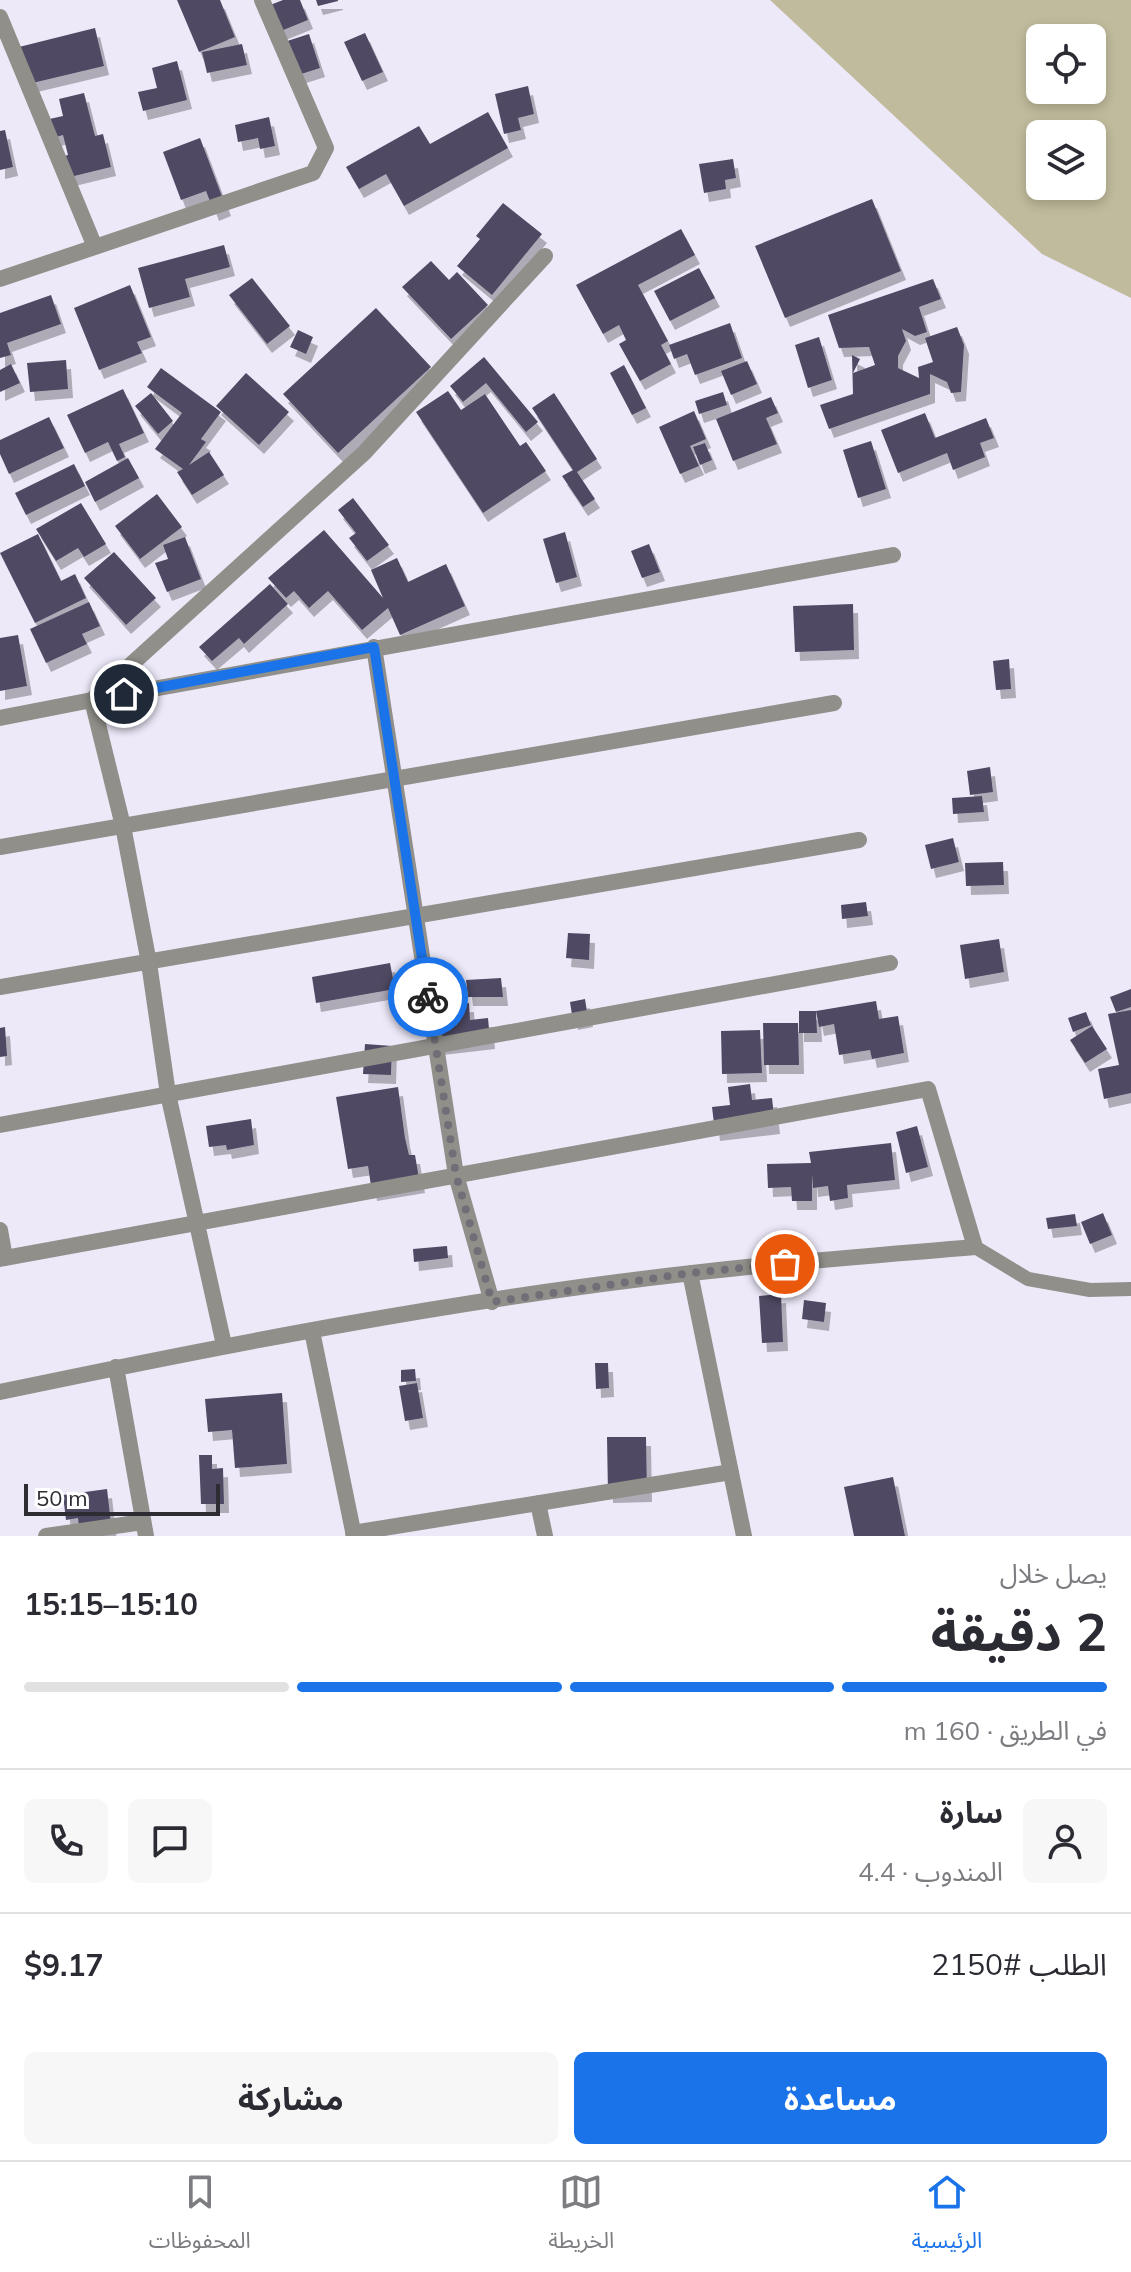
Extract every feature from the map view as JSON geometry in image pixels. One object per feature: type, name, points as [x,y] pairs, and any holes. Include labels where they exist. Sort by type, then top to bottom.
[{"type":"street","points":[[0,279],[313,173],[326,148],[262,0]]},
{"type":"street","points":[[0,17],[95,247]]},
{"type":"street","points":[[92,700],[364,453],[545,256]]},
{"type":"street","points":[[0,718],[374,647],[893,555]]},
{"type":"street","points":[[374,647],[456,1175],[492,1302]]},
{"type":"street","points":[[92,700],[123,826],[149,963],[168,1094],[224,1345]]},
{"type":"street","points":[[0,847],[834,703]]},
{"type":"street","points":[[0,987],[859,840]]},
{"type":"street","points":[[0,1125],[890,963]]},
{"type":"street","points":[[0,1230],[2,1258],[928,1089],[975,1247],[690,1273],[492,1302],[224,1345],[0,1392]]},
{"type":"street","points":[[690,1273],[744,1536]]},
{"type":"street","points":[[312,1331],[354,1535],[731,1472]]},
{"type":"street","points":[[46,1536],[144,1529],[116,1367]]},
{"type":"street","points":[[538,1503],[545,1536]]},
{"type":"lane","points":[[975,1247],[1028,1279],[1090,1290],[1131,1289]]},
{"type":"shaded area","points":[[770,0],[1131,0],[1131,298],[1042,254]]},
{"type":"building","points":[[177,0],[220,0],[235,37],[199,52]]},
{"type":"building","points":[[283,0],[300,0],[308,20],[271,35],[260,9]]},
{"type":"building","points":[[316,0],[338,0],[338,1],[318,6]]},
{"type":"building","points":[[95,28],[104,66],[24,85],[15,48]]},
{"type":"building","points":[[365,33],[383,72],[362,81],[344,42]]},
{"type":"building","points":[[309,34],[320,68],[289,78],[278,44]]},
{"type":"building","points":[[242,44],[247,65],[207,73],[202,52]]},
{"type":"building","points":[[177,61],[187,100],[143,111],[138,92],[157,88],[152,68]]},
{"type":"building","points":[[528,86],[534,114],[518,118],[521,130],[504,134],[495,94]]},
{"type":"building","points":[[84,93],[95,136],[103,134],[111,167],[66,178],[61,157],[68,155],[63,135],[49,139],[45,120],[63,116],[59,99]]},
{"type":"building","points":[[488,112],[508,148],[404,206],[386,174],[359,189],[346,167],[419,126],[430,144]]},
{"type":"building","points":[[269,117],[275,146],[260,149],[258,138],[238,142],[235,125]]},
{"type":"building","points":[[5,130],[13,167],[0,170],[0,131]]},
{"type":"building","points":[[200,138],[226,207],[214,212],[206,191],[181,200],[163,152]]},
{"type":"building","points":[[733,159],[736,178],[725,180],[726,189],[704,193],[699,164]]},
{"type":"building","points":[[872,199],[901,271],[785,318],[755,246]]},
{"type":"building","points":[[503,203],[542,234],[492,295],[457,266],[480,239],[476,236]]},
{"type":"building","points":[[681,229],[695,255],[638,285],[668,341],[661,345],[671,364],[640,381],[619,344],[626,340],[619,325],[603,334],[576,285]]},
{"type":"building","points":[[224,245],[230,267],[185,279],[190,297],[149,308],[138,268]]},
{"type":"building","points":[[431,261],[449,280],[457,272],[488,305],[451,339],[402,287]]},
{"type":"building","points":[[699,268],[715,298],[670,321],[654,291]]},
{"type":"building","points":[[252,278],[290,326],[267,344],[229,295]]},
{"type":"building","points":[[933,279],[941,299],[919,307],[927,332],[915,336],[902,329],[906,341],[898,356],[898,368],[919,378],[918,367],[933,362],[925,338],[957,327],[964,345],[961,392],[951,393],[947,382],[930,374],[930,394],[829,429],[820,405],[853,394],[852,355],[860,359],[853,373],[875,365],[869,347],[839,348],[828,315]]},
{"type":"building","points":[[130,285],[151,337],[137,342],[142,353],[99,370],[74,308]]},
{"type":"building","points":[[51,295],[61,324],[7,343],[11,355],[0,358],[0,313]]},
{"type":"building","points":[[376,308],[431,367],[338,453],[283,394]]},
{"type":"building","points":[[730,323],[742,358],[695,375],[687,354],[674,359],[669,345]]},
{"type":"building","points":[[298,330],[313,337],[306,354],[290,347]]},
{"type":"building","points":[[819,337],[832,380],[808,388],[795,345]]},
{"type":"building","points":[[484,357],[538,422],[526,432],[486,383],[463,402],[450,386]]},
{"type":"building","points":[[66,360],[68,389],[30,392],[27,363]]},
{"type":"building","points":[[747,361],[757,384],[731,395],[721,371]]},
{"type":"building","points":[[11,364],[20,383],[0,392],[0,370]]},
{"type":"building","points":[[624,365],[646,408],[632,415],[610,373]]},
{"type":"building","points":[[161,368],[221,412],[201,439],[206,442],[189,465],[209,452],[224,475],[192,495],[177,472],[183,469],[155,449],[182,413],[147,387]]},
{"type":"building","points":[[246,373],[289,412],[259,445],[216,406]]},
{"type":"building","points":[[123,389],[144,433],[119,444],[125,457],[117,461],[108,442],[85,453],[67,415]]},
{"type":"building","points":[[448,391],[461,410],[485,394],[520,446],[526,442],[546,471],[483,513],[416,412]]},
{"type":"building","points":[[723,392],[727,405],[699,414],[695,401]]},
{"type":"building","points":[[151,393],[173,421],[158,434],[135,406]]},
{"type":"building","points":[[554,393],[597,459],[577,472],[595,499],[583,507],[562,476],[573,470],[532,408]]},
{"type":"building","points":[[771,397],[778,413],[766,418],[777,444],[733,461],[716,419]]},
{"type":"building","points":[[694,411],[706,439],[690,446],[699,466],[680,474],[659,427]]},
{"type":"building","points":[[925,413],[935,438],[986,418],[994,438],[980,443],[985,457],[953,470],[947,453],[898,473],[881,430]]},
{"type":"building","points":[[49,417],[64,448],[9,474],[0,454],[0,440]]},
{"type":"building","points":[[871,441],[886,489],[858,498],[843,450]]},
{"type":"building","points":[[705,443],[712,460],[700,465],[693,447]]},
{"type":"building","points":[[128,458],[139,478],[95,502],[85,482]]},
{"type":"building","points":[[74,464],[85,486],[26,515],[15,493]]},
{"type":"building","points":[[157,494],[182,527],[140,559],[115,526]]},
{"type":"building","points":[[353,498],[389,545],[367,561],[349,538],[356,533],[338,510]]},
{"type":"building","points":[[81,503],[106,544],[84,557],[78,548],[56,561],[36,529]]},
{"type":"building","points":[[324,530],[383,598],[371,570],[397,558],[408,582],[446,564],[465,606],[400,635],[388,608],[362,630],[328,591],[309,608],[294,591],[286,598],[268,578]]},
{"type":"building","points":[[565,532],[577,577],[556,583],[543,539]]},
{"type":"building","points":[[38,534],[61,581],[75,574],[86,598],[35,623],[0,553]]},
{"type":"building","points":[[185,537],[201,579],[167,592],[155,563],[168,559],[163,545]]},
{"type":"building","points":[[649,544],[660,572],[642,578],[631,551]]},
{"type":"building","points":[[114,552],[156,598],[126,625],[84,578]]},
{"type":"building","points":[[270,584],[288,604],[244,644],[239,638],[212,661],[199,647]]},
{"type":"building","points":[[89,602],[100,626],[82,634],[87,644],[46,663],[30,629]]},
{"type":"building","points":[[853,604],[854,650],[795,652],[793,606]]},
{"type":"building","points":[[18,635],[27,686],[0,691],[0,638]]},
{"type":"building","points":[[1009,659],[1011,689],[996,690],[993,661]]},
{"type":"building","points":[[990,767],[993,792],[970,795],[967,771]]},
{"type":"building","points":[[982,796],[984,812],[953,814],[952,798]]},
{"type":"building","points":[[953,838],[959,862],[931,869],[925,845]]},
{"type":"building","points":[[1003,862],[1004,885],[966,886],[965,863]]},
{"type":"building","points":[[866,902],[868,916],[842,919],[841,905]]},
{"type":"building","points":[[568,933],[590,934],[589,960],[566,958]]},
{"type":"building","points":[[999,939],[1004,972],[965,979],[960,945]]},
{"type":"building","points":[[390,963],[395,989],[316,1003],[312,977]]},
{"type":"building","points":[[501,978],[503,997],[468,997],[466,980]]},
{"type":"building","points":[[1131,989],[1131,1007],[1116,1012],[1110,997]]},
{"type":"building","points":[[585,999],[588,1018],[573,1021],[570,1002]]},
{"type":"building","points":[[876,1001],[879,1019],[898,1016],[904,1053],[872,1059],[870,1050],[839,1055],[834,1024],[819,1027],[816,1011]]},
{"type":"building","points":[[469,1003],[470,1020],[488,1018],[490,1040],[438,1046],[436,1027],[457,1025],[454,1004]]},
{"type":"building","points":[[1131,1010],[1131,1093],[1104,1099],[1098,1069],[1119,1065],[1108,1014]]},
{"type":"building","points":[[799,1011],[816,1011],[817,1033],[799,1033]]},
{"type":"building","points":[[1086,1012],[1091,1025],[1073,1032],[1068,1018]]},
{"type":"building","points":[[763,1023],[798,1023],[799,1065],[764,1065]]},
{"type":"building","points":[[1092,1026],[1107,1049],[1085,1063],[1070,1040]]},
{"type":"building","points":[[5,1027],[7,1056],[0,1057],[0,1028]]},
{"type":"building","points":[[760,1030],[762,1073],[722,1074],[721,1031]]},
{"type":"building","points":[[365,1044],[392,1046],[391,1075],[363,1074]]},
{"type":"building","points":[[750,1084],[752,1100],[772,1098],[775,1125],[715,1132],[712,1107],[730,1105],[728,1087]]},
{"type":"building","points":[[398,1087],[405,1138],[409,1155],[415,1155],[420,1184],[372,1192],[368,1166],[348,1169],[336,1097]]},
{"type":"building","points":[[251,1119],[254,1145],[227,1150],[226,1145],[209,1147],[206,1126]]},
{"type":"building","points":[[917,1126],[928,1167],[906,1173],[896,1132]]},
{"type":"building","points":[[891,1143],[895,1180],[847,1185],[848,1198],[830,1201],[828,1186],[813,1188],[812,1174],[812,1201],[792,1201],[791,1187],[768,1188],[767,1164],[811,1163],[809,1152]]},
{"type":"building","points":[[1103,1213],[1112,1235],[1090,1244],[1081,1222]]},
{"type":"building","points":[[1075,1214],[1077,1226],[1048,1229],[1046,1218]]},
{"type":"building","points":[[447,1246],[448,1258],[414,1262],[413,1249]]},
{"type":"building","points":[[781,1294],[783,1342],[762,1343],[759,1296]]},
{"type":"building","points":[[804,1300],[826,1303],[824,1322],[802,1319]]},
{"type":"building","points":[[595,1363],[608,1363],[609,1388],[596,1389]]},
{"type":"building","points":[[415,1369],[416,1381],[401,1382],[401,1370]]},
{"type":"building","points":[[417,1383],[423,1418],[405,1421],[399,1386]]},
{"type":"building","points":[[282,1393],[287,1464],[235,1468],[232,1430],[208,1432],[205,1399]]},
{"type":"building","points":[[607,1437],[646,1437],[647,1493],[608,1494]]},
{"type":"building","points":[[199,1455],[212,1455],[212,1469],[223,1468],[224,1504],[201,1504]]},
{"type":"building","points":[[893,1477],[905,1536],[854,1536],[844,1487]]},
{"type":"building","points":[[107,1489],[112,1532],[80,1536],[78,1518],[66,1520],[63,1495]]},
{"type":"way so far","points":[[428,997],[456,1175],[492,1302],[690,1273],[785,1264]]},
{"type":"route","points":[[124,694],[374,647],[428,997]]}]
